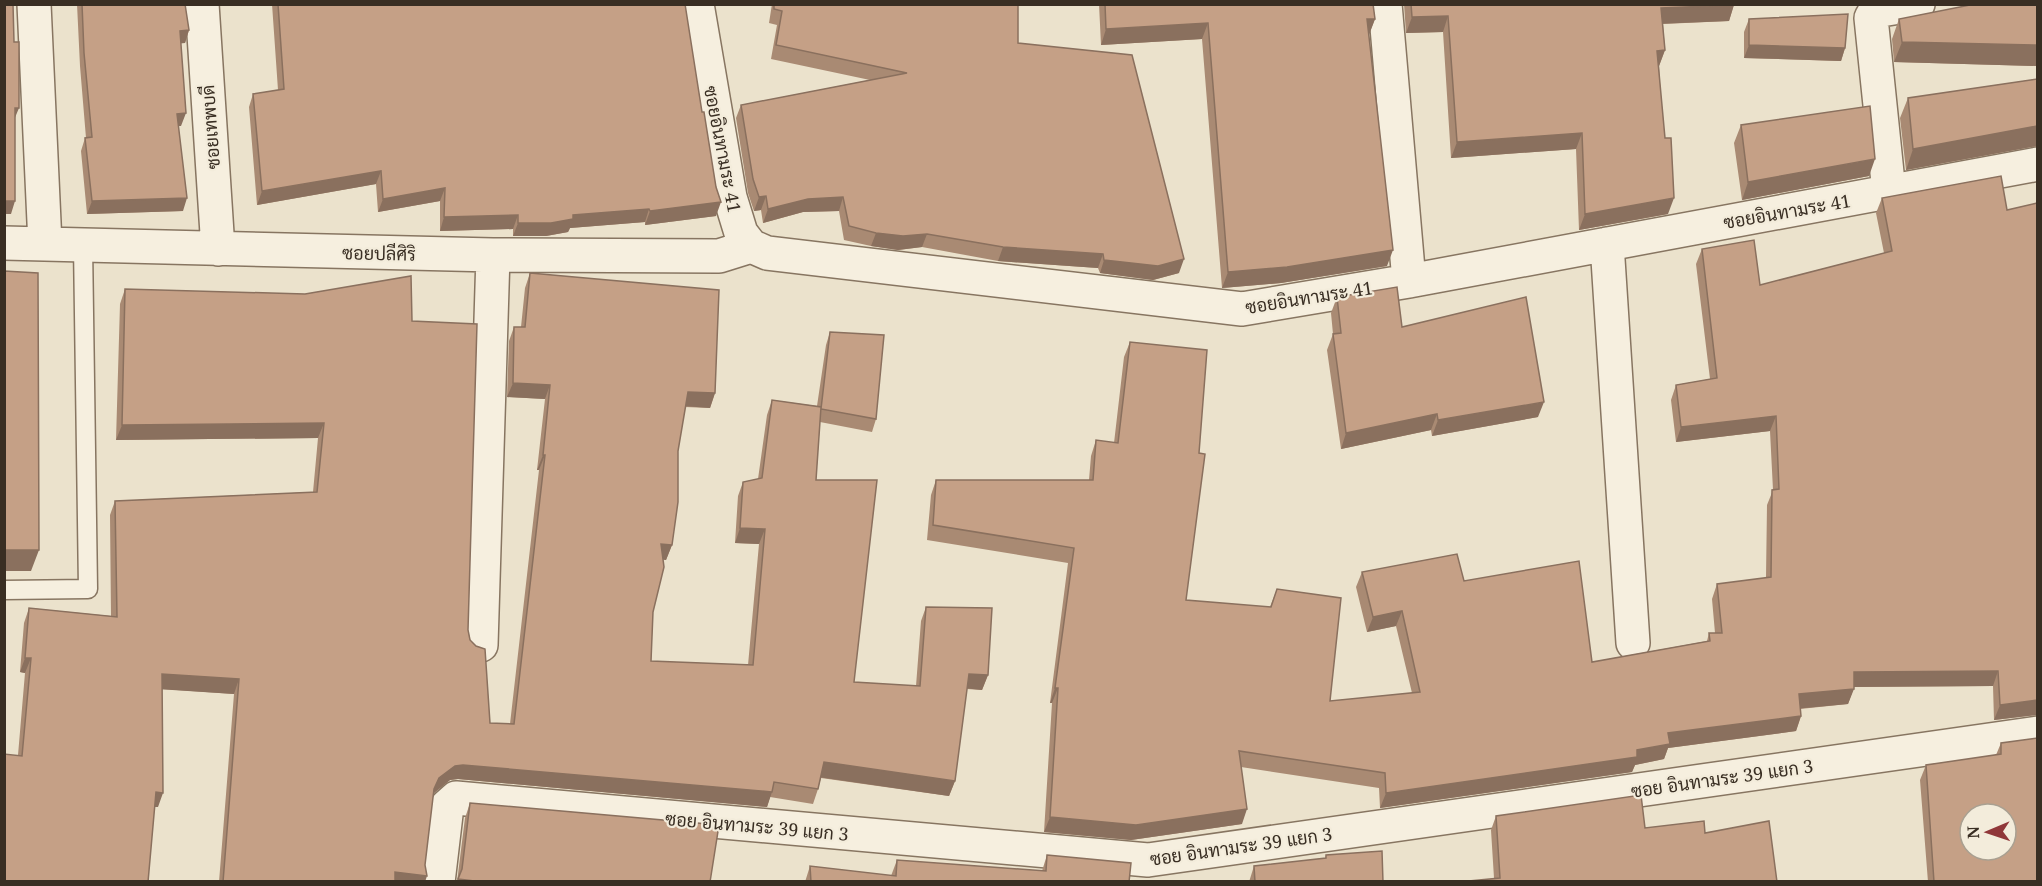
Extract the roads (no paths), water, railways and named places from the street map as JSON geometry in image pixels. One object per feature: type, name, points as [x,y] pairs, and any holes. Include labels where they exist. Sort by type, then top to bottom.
[{"type":"street","points":[[34,4],[45,244]]},
{"type":"street","name":"ซอยเทพบดี","points":[[202,4],[218,249]]},
{"type":"street","name":"ซอยอินทามระ 41","points":[[697,4],[730,197],[741,233],[751,246],[767,253],[1242,309],[1409,281],[2037,164]]},
{"type":"street","points":[[1384,4],[1409,281]]},
{"type":"street","points":[[1889,192],[1872,14],[1875,11],[1918,4]]},
{"type":"street","name":"ซอยปลีศิริ","points":[[4,243],[493,255],[719,256],[751,246]]},
{"type":"street","points":[[1607,244],[1633,643]]},
{"type":"street","points":[[481,645],[493,255]]},
{"type":"street","name":"ซอย อินทามระ 39 แยก 3","points":[[438,882],[447,806],[456,798],[1148,860],[2037,733]]},
{"type":"lane","points":[[4,590],[88,589],[83,245]]}]
